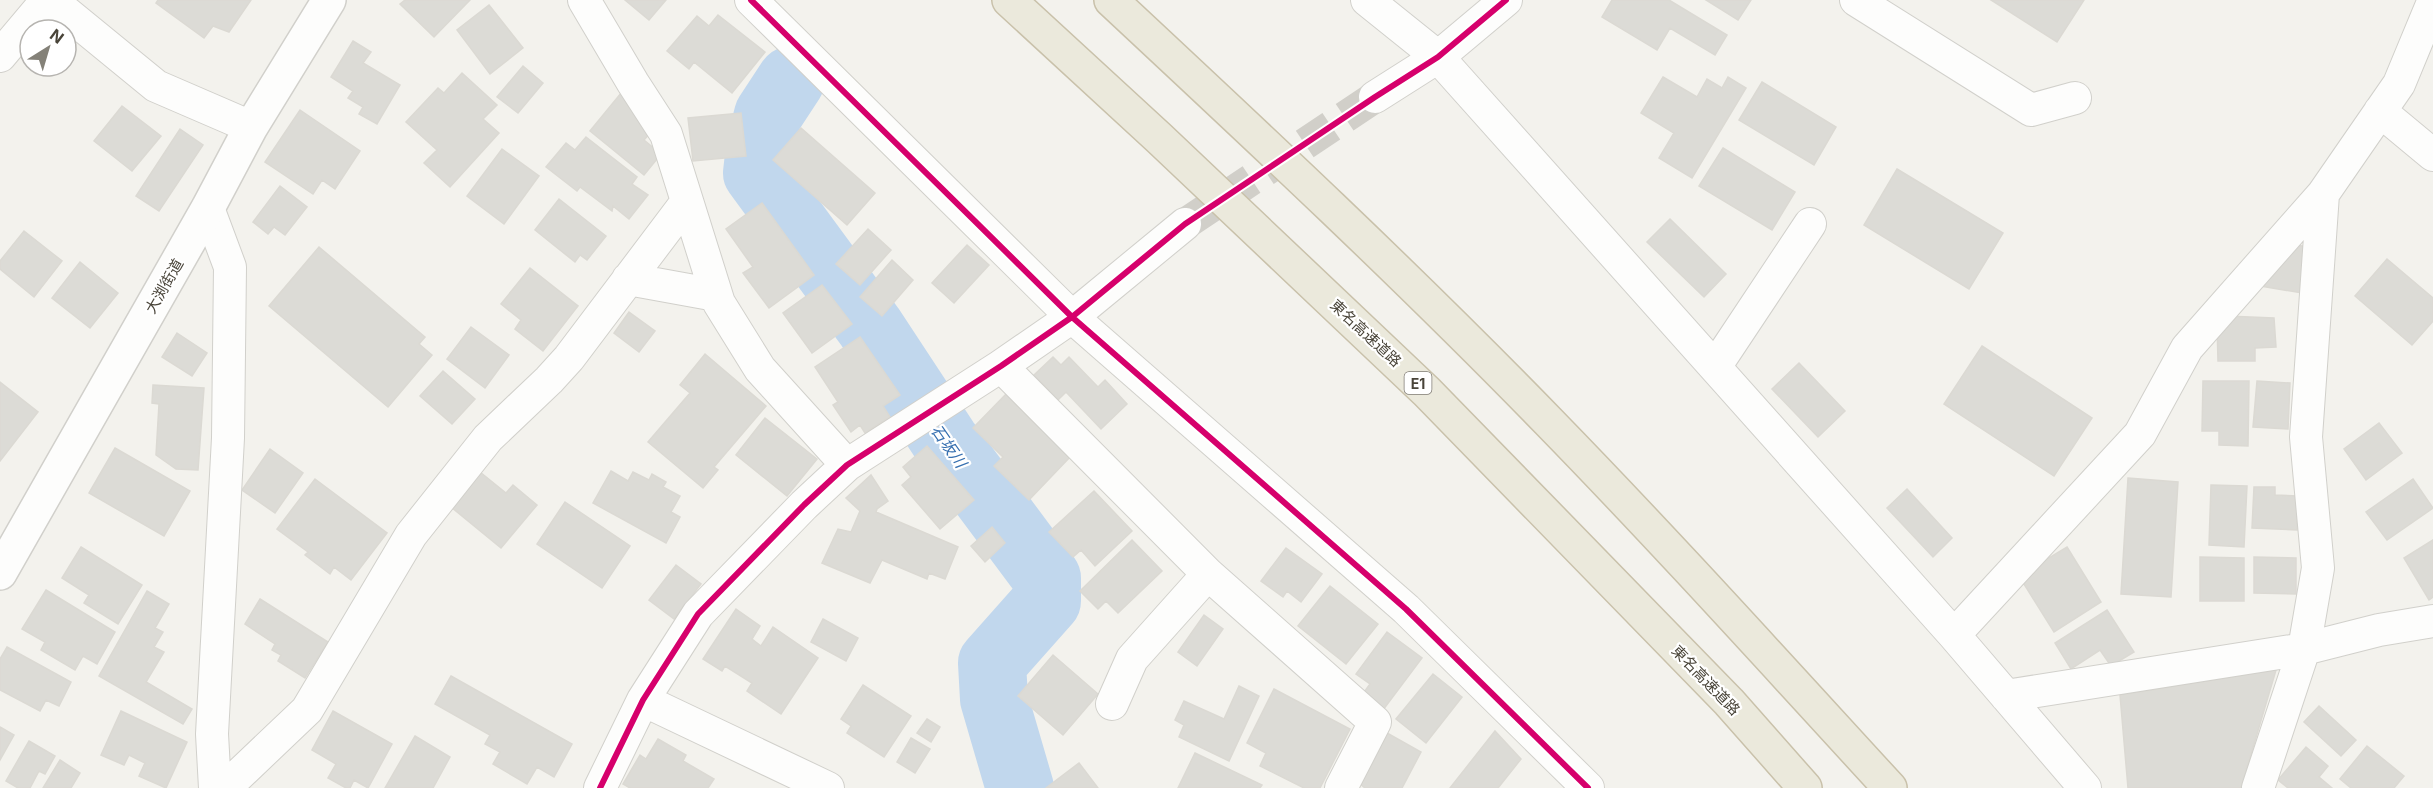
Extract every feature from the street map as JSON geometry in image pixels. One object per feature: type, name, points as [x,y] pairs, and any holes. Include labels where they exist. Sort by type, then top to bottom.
[{"type":"highway","name":"東名高速道路","points":[[1009,0],[1159,138],[1427,392],[1729,702],[1804,788]]},
{"type":"highway","points":[[1111,0],[1295,171],[1547,420],[1709,591],[1890,788]]},
{"type":"street","points":[[0,56],[47,0]]},
{"type":"street","points":[[51,0],[156,86],[251,127]]},
{"type":"street","name":"大渕街道","points":[[0,573],[208,208],[251,127],[329,0]]},
{"type":"street","points":[[584,0],[666,135],[719,303],[760,369],[847,465]]},
{"type":"street","points":[[751,0],[1072,317],[1406,609],[1588,788]]},
{"type":"street","points":[[1367,0],[1438,57],[1954,634],[2085,788]]},
{"type":"street","points":[[1375,97],[1438,57],[1506,0]]},
{"type":"street","points":[[1856,0],[2031,110],[2075,98]]},
{"type":"street","points":[[1954,634],[2140,434],[2187,348],[2323,194],[2399,84],[2433,2]]},
{"type":"street","points":[[2380,111],[2433,155]]},
{"type":"street","points":[[2258,788],[2304,649],[2318,568],[2306,437],[2323,194]]},
{"type":"street","points":[[225,788],[308,710],[411,535],[488,438],[569,358],[686,203]]},
{"type":"street","points":[[208,208],[230,267],[228,438],[212,734],[215,788]]},
{"type":"street","points":[[600,788],[643,700],[698,614],[804,505],[847,465],[1001,366],[1072,317],[1185,224]]},
{"type":"street","points":[[1716,367],[1810,224]]},
{"type":"street","points":[[628,279],[716,295]]},
{"type":"street","points":[[1001,366],[1208,574],[1376,722],[1341,788]]},
{"type":"street","points":[[1112,704],[1132,659],[1208,574]]},
{"type":"street","points":[[2006,696],[2304,649],[2379,630],[2433,621]]},
{"type":"street","points":[[643,700],[828,788]]},
{"type":"building","points":[[158,0],[251,0],[229,32],[213,26],[204,38],[156,3]]},
{"type":"building","points":[[405,0],[470,0],[434,37],[400,4]]},
{"type":"building","points":[[625,0],[666,0],[649,20]]},
{"type":"building","points":[[1612,0],[1669,0],[1727,35],[1715,55],[1670,28],[1657,50],[1602,17]]},
{"type":"building","points":[[1706,0],[1751,0],[1738,20]]},
{"type":"building","points":[[1991,0],[2084,0],[2057,42]]},
{"type":"building","points":[[489,5],[523,48],[490,74],[457,30]]},
{"type":"building","points":[[718,15],[765,52],[732,93],[694,62],[689,69],[667,51],[697,16],[709,26]]},
{"type":"building","points":[[353,41],[371,52],[363,63],[400,85],[377,124],[359,114],[363,107],[348,98],[353,91],[331,77]]},
{"type":"building","points":[[523,66],[543,83],[518,113],[497,97]]},
{"type":"building","points":[[462,73],[497,105],[483,119],[499,133],[450,187],[424,163],[437,150],[406,122],[438,88],[444,93]]},
{"type":"building","points":[[1663,77],[1697,97],[1707,79],[1722,88],[1728,77],[1746,88],[1692,178],[1659,158],[1674,133],[1641,113]]},
{"type":"building","points":[[1762,82],[1836,127],[1814,165],[1739,120]]},
{"type":"building","points":[[622,92],[652,131],[644,140],[661,154],[644,175],[590,131]]},
{"type":"building","points":[[122,106],[161,136],[132,171],[94,141]]},
{"type":"building","points":[[300,110],[360,151],[335,189],[322,180],[313,194],[265,162]]},
{"type":"building","points":[[741,113],[746,156],[693,161],[688,118]]},
{"type":"building","points":[[801,128],[875,193],[847,225],[773,160]]},
{"type":"building","points":[[180,129],[203,145],[159,211],[136,196]]},
{"type":"building","points":[[586,137],[637,177],[632,184],[648,195],[629,219],[613,206],[612,211],[580,187],[577,191],[546,167],[566,143],[575,150]]},
{"type":"building","points":[[1723,148],[1795,192],[1772,230],[1699,186]]},
{"type":"building","points":[[502,149],[539,176],[504,224],[467,196]]},
{"type":"building","points":[[1897,169],[2003,233],[1969,289],[1864,225]]},
{"type":"building","points":[[280,186],[307,207],[285,235],[274,227],[268,234],[253,222]]},
{"type":"building","points":[[559,199],[606,236],[587,260],[580,255],[575,262],[535,230]]},
{"type":"building","points":[[762,203],[814,275],[769,308],[743,273],[753,267],[726,229]]},
{"type":"building","points":[[1670,219],[1726,274],[1704,297],[1647,242]]},
{"type":"building","points":[[868,229],[891,250],[860,285],[836,264]]},
{"type":"building","points":[[24,231],[62,261],[34,297],[0,269],[0,261]]},
{"type":"building","points":[[2290,244],[2309,247],[2302,293],[2260,286]]},
{"type":"building","points":[[967,245],[989,265],[954,303],[932,283]]},
{"type":"building","points":[[319,247],[425,337],[419,344],[432,355],[388,407],[269,306]]},
{"type":"building","points":[[2387,259],[2433,298],[2433,321],[2412,345],[2355,296]]},
{"type":"building","points":[[892,260],[913,280],[882,316],[860,297]]},
{"type":"building","points":[[80,262],[118,293],[90,328],[52,298]]},
{"type":"building","points":[[530,268],[578,306],[543,351],[515,329],[521,320],[501,304]]},
{"type":"building","points":[[822,285],[852,324],[812,353],[783,313]]},
{"type":"building","points":[[629,312],[655,331],[639,352],[614,333]]},
{"type":"building","points":[[2226,316],[2274,318],[2276,347],[2255,348],[2255,361],[2218,361],[2217,325]]},
{"type":"building","points":[[471,327],[509,355],[485,388],[447,359]]},
{"type":"building","points":[[177,333],[207,353],[192,376],[162,357]]},
{"type":"building","points":[[860,337],[900,395],[883,406],[890,417],[865,433],[860,425],[851,432],[833,405],[838,402],[815,367]]},
{"type":"building","points":[[1982,346],[2092,418],[2054,476],[1944,404]]},
{"type":"building","points":[[705,354],[766,406],[714,467],[718,470],[703,488],[648,442],[690,393],[680,385]]},
{"type":"building","points":[[1053,357],[1061,365],[1069,357],[1098,387],[1105,380],[1127,404],[1101,429],[1066,392],[1058,400],[1034,375]]},
{"type":"building","points":[[1799,363],[1845,411],[1818,437],[1772,389]]},
{"type":"building","points":[[443,371],[475,399],[452,424],[420,396]]},
{"type":"building","points":[[2203,381],[2249,381],[2248,446],[2219,445],[2219,431],[2202,431]]},
{"type":"building","points":[[2257,381],[2290,383],[2288,429],[2253,427]]},
{"type":"building","points":[[0,382],[38,412],[0,461]]},
{"type":"building","points":[[153,385],[204,388],[198,470],[176,469],[156,455],[159,404],[152,403]]},
{"type":"building","points":[[1007,393],[1071,456],[1029,500],[994,466],[1003,457],[973,428]]},
{"type":"building","points":[[765,418],[817,459],[787,496],[736,455]]},
{"type":"building","points":[[2379,423],[2402,453],[2366,480],[2344,449]]},
{"type":"building","points":[[927,446],[974,500],[940,529],[902,485],[911,477],[903,467]]},
{"type":"building","points":[[115,448],[190,491],[164,536],[89,493]]},
{"type":"building","points":[[270,449],[303,473],[275,513],[242,490]]},
{"type":"building","points":[[611,471],[628,481],[633,472],[649,480],[652,474],[666,482],[663,487],[680,496],[671,512],[680,517],[666,543],[593,503]]},
{"type":"building","points":[[480,472],[506,493],[513,485],[537,505],[501,548],[451,507]]},
{"type":"building","points":[[871,475],[888,501],[876,512],[958,547],[945,579],[929,573],[927,579],[882,560],[870,583],[822,563],[838,529],[851,532],[860,511],[846,498]]},
{"type":"building","points":[[2128,478],[2178,482],[2171,597],[2121,594]]},
{"type":"building","points":[[315,479],[387,533],[351,580],[334,567],[330,574],[305,555],[308,552],[277,529]]},
{"type":"building","points":[[2413,479],[2433,508],[2387,540],[2366,512]]},
{"type":"building","points":[[2211,485],[2247,486],[2244,547],[2209,545]]},
{"type":"building","points":[[2254,487],[2275,487],[2275,495],[2298,496],[2297,530],[2252,528]]},
{"type":"building","points":[[1907,489],[1952,538],[1933,557],[1887,508]]},
{"type":"building","points":[[1094,491],[1132,531],[1095,566],[1081,550],[1073,557],[1049,532]]},
{"type":"building","points":[[565,502],[630,546],[602,588],[537,544]]},
{"type":"building","points":[[992,527],[1005,543],[985,562],[971,546]]},
{"type":"building","points":[[1132,540],[1162,571],[1118,613],[1106,601],[1098,609],[1080,591]]},
{"type":"building","points":[[2433,540],[2433,597],[2429,600],[2404,558]]},
{"type":"building","points":[[81,547],[142,585],[118,624],[84,603],[89,595],[62,578]]},
{"type":"building","points":[[2067,547],[2101,602],[2054,632],[2019,576]]},
{"type":"building","points":[[1286,548],[1322,574],[1301,602],[1287,591],[1283,597],[1261,581]]},
{"type":"building","points":[[2200,557],[2244,558],[2244,601],[2200,601]]},
{"type":"building","points":[[2254,557],[2296,558],[2296,594],[2254,593]]},
{"type":"building","points":[[676,565],[701,584],[674,619],[649,600]]},
{"type":"building","points":[[1330,586],[1378,624],[1346,664],[1298,626]]},
{"type":"building","points":[[46,590],[115,632],[97,664],[83,656],[75,670],[41,650],[45,642],[22,629]]},
{"type":"building","points":[[147,591],[169,604],[155,628],[163,632],[154,647],[164,652],[146,682],[192,709],[183,724],[99,676]]},
{"type":"building","points":[[260,599],[328,642],[305,678],[278,661],[281,655],[272,650],[275,644],[245,624]]},
{"type":"building","points":[[736,609],[760,626],[752,639],[761,646],[773,627],[818,658],[781,714],[747,691],[752,683],[725,666],[722,671],[703,659]]},
{"type":"building","points":[[2107,610],[2134,652],[2111,666],[2100,650],[2071,669],[2055,643]]},
{"type":"building","points":[[1204,615],[1223,629],[1197,666],[1178,652]]},
{"type":"building","points":[[823,619],[858,638],[846,661],[811,642]]},
{"type":"building","points":[[1387,632],[1422,658],[1383,710],[1362,695],[1370,684],[1356,674]]},
{"type":"building","points":[[7,647],[71,682],[59,706],[46,700],[40,711],[0,690],[0,659]]},
{"type":"building","points":[[1053,655],[1098,694],[1063,735],[1018,696]]},
{"type":"building","points":[[2276,670],[2241,788],[2128,788],[2120,695]]},
{"type":"building","points":[[1433,674],[1462,697],[1426,743],[1396,719]]},
{"type":"building","points":[[451,676],[572,744],[554,777],[537,767],[527,784],[493,764],[500,752],[485,744],[490,735],[435,704]]},
{"type":"building","points":[[863,685],[911,716],[884,757],[847,733],[851,726],[841,719]]},
{"type":"building","points":[[1239,686],[1259,696],[1229,761],[1179,737],[1184,725],[1175,720],[1184,701],[1224,719]]},
{"type":"building","points":[[1274,689],[1350,729],[1320,788],[1304,788],[1260,766],[1266,753],[1247,743]]},
{"type":"building","points":[[2319,706],[2356,740],[2341,756],[2304,722]]},
{"type":"building","points":[[121,711],[187,742],[166,788],[139,776],[145,763],[129,755],[124,765],[101,755]]},
{"type":"building","points":[[333,711],[392,744],[368,788],[354,780],[350,788],[346,788],[328,778],[336,764],[312,750]]},
{"type":"building","points":[[927,719],[940,727],[931,742],[917,733]]},
{"type":"building","points":[[0,727],[14,735],[0,760]]},
{"type":"building","points":[[1495,731],[1521,759],[1498,788],[1450,788]]},
{"type":"building","points":[[1387,733],[1421,752],[1402,788],[1365,788],[1359,783]]},
{"type":"building","points":[[415,736],[450,757],[433,788],[385,788]]},
{"type":"building","points":[[911,738],[930,749],[915,773],[897,762]]},
{"type":"building","points":[[658,739],[686,755],[683,761],[714,779],[708,788],[630,788],[623,784],[640,755],[646,759]]},
{"type":"building","points":[[29,741],[55,756],[45,774],[39,771],[30,788],[18,788],[6,781]]},
{"type":"building","points":[[2367,746],[2404,776],[2394,788],[2351,788],[2340,779]]},
{"type":"building","points":[[2306,747],[2328,766],[2319,777],[2332,788],[2288,788],[2278,780]]},
{"type":"building","points":[[1195,753],[1262,785],[1260,788],[1178,788]]},
{"type":"building","points":[[60,760],[80,773],[71,788],[43,788]]},
{"type":"building","points":[[1079,763],[1098,788],[1046,788]]},
{"type":"waterway","name":"石坂川","points":[[791,80],[768,115],[760,146],[757,173],[870,327],[945,441],[1047,578],[1047,601],[992,663],[994,699],[1020,788]]},
{"type":"tunnel","points":[[1185,224],[1375,97]]},
{"type":"cycle path","points":[[751,0],[1072,317],[1406,609],[1588,788]]},
{"type":"cycle path","points":[[600,788],[643,700],[698,614],[804,505],[847,465],[1001,366],[1072,317],[1185,224],[1438,57],[1506,0]]}]
